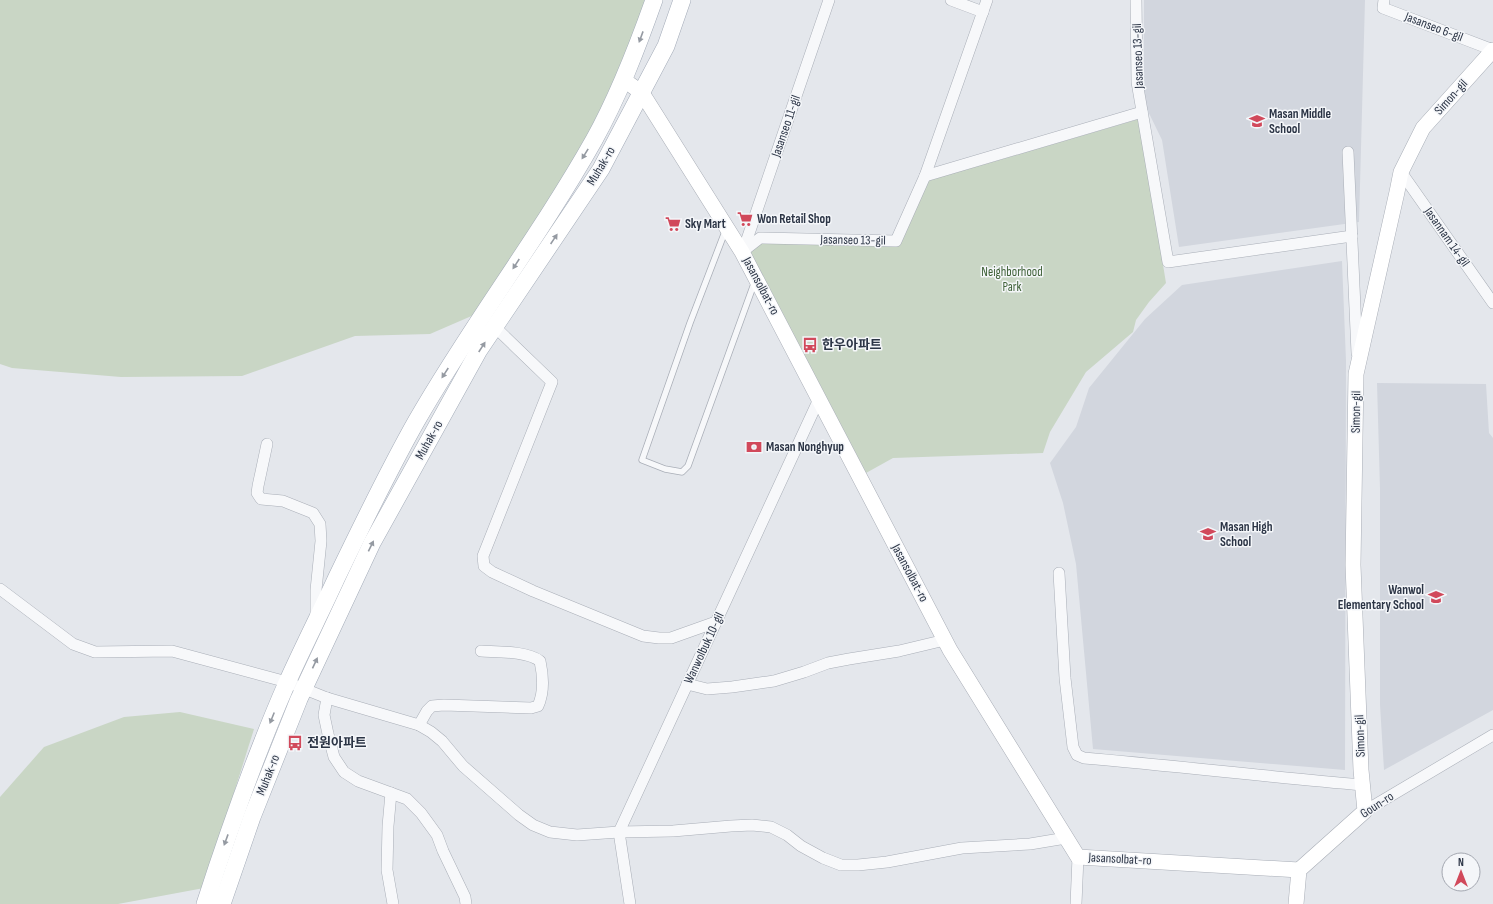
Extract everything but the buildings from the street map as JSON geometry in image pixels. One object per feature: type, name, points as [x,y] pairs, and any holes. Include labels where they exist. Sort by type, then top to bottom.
[{"type":"main road","name":"Muhak-ro","points":[[205,904],[222,850],[248,778],[287,682],[382,484],[414,425],[443,377],[590,146],[624,80],[654,0]]},
{"type":"main road","name":"Muhak-ro","points":[[222,904],[252,817],[303,689],[372,543],[479,350],[601,168],[666,46],[682,0]]},
{"type":"main road","name":"Simon-gil","points":[[1365,811],[1353,565],[1358,369],[1401,172],[1423,128],[1493,50]]},
{"type":"main road","points":[[624,80],[642,93]]},
{"type":"main road","name":"Jasansolbat-ro","points":[[642,93],[742,252],[946,640],[1078,857],[1299,870]]},
{"type":"main road","name":"Goun-ro","points":[[1299,870],[1365,811]]},
{"type":"main road","points":[[1296,904],[1299,870]]},
{"type":"street","name":"Jasanseo 11-gil","points":[[742,252],[829,0]]},
{"type":"street","points":[[951,0],[984,12]]},
{"type":"street","name":"Jasanseo 13-gil","points":[[742,252],[760,238],[896,241],[925,176],[987,0]]},
{"type":"street","name":"Jasanseo 13-gil","points":[[1136,0],[1137,82],[1168,262],[1352,236]]},
{"type":"street","name":"Jasanseo 6-gil","points":[[1384,0],[1383,8],[1493,50]]},
{"type":"street","points":[[925,176],[1142,112]]},
{"type":"street","points":[[1348,152],[1358,369]]},
{"type":"street","name":"Jasannam 14-gil","points":[[1401,172],[1493,303]]},
{"type":"street","points":[[495,327],[552,382],[483,556],[484,566],[492,572],[533,591],[643,636],[671,638],[716,622]]},
{"type":"street","name":"Wanwolbuk 10-gil","points":[[619,832],[819,399]]},
{"type":"street","points":[[267,444],[258,486],[258,493],[261,499],[283,501],[313,513],[320,524],[321,541],[316,590],[316,622]]},
{"type":"street","points":[[1059,573],[1065,678],[1073,747],[1077,755],[1084,758],[1172,766],[1253,776],[1363,785]]},
{"type":"street","points":[[0,589],[73,644],[95,652],[172,651],[287,682],[327,698],[419,725],[442,741],[463,766],[494,794],[533,825],[550,832],[564,835],[577,835],[619,832],[673,831],[752,825],[771,827],[823,858],[841,865],[887,862],[962,848],[1030,844],[1066,838]]},
{"type":"street","points":[[687,684],[707,689],[732,688],[774,681],[828,663],[899,651],[946,640]]},
{"type":"street","points":[[419,725],[427,711],[432,706],[444,705],[531,708],[538,706],[541,699],[542,670],[540,661],[535,657],[520,654],[482,651]]},
{"type":"street","points":[[327,698],[324,715],[334,757],[344,772],[358,781],[407,799],[421,813],[437,835],[465,897],[466,904]]},
{"type":"street","name":"Goun-ro","points":[[1365,811],[1493,735]]},
{"type":"street","points":[[391,793],[388,826],[387,870],[393,904]]},
{"type":"street","points":[[619,832],[630,904]]},
{"type":"street","points":[[1076,904],[1078,857]]},
{"type":"lane","points":[[726,227],[690,323],[642,460],[665,469],[682,472],[688,466],[756,277]]},
{"type":"shaded area","name":"Masan Middle School","points":[[1144,0],[1365,0],[1359,222],[1179,247],[1162,140],[1144,103]]},
{"type":"shaded area","name":"Masan High School","points":[[1342,261],[1346,361],[1345,770],[1093,749],[1076,564],[1063,503],[1050,463],[1076,427],[1089,388],[1145,319],[1182,285]]},
{"type":"shaded area","name":"Wanwol Elementary School","points":[[1377,383],[1486,384],[1489,433],[1493,438],[1493,710],[1384,770],[1380,705],[1380,489]]},
{"type":"green space","points":[[0,0],[654,0],[589,159],[543,245],[490,308],[430,334],[355,336],[242,376],[121,377],[12,368],[0,364]]},
{"type":"green space","name":"Neighborhood Park","points":[[1139,119],[1166,283],[1149,302],[1136,320],[1133,332],[1086,372],[1050,432],[1043,453],[893,458],[866,473],[750,251],[761,242],[898,245],[927,181]]},
{"type":"green space","points":[[180,712],[254,729],[204,888],[118,904],[0,904],[0,797],[44,747],[124,717]]},
{"type":"place","name":"Masan Middle School","points":[[1257,121]]},
{"type":"place","name":"Won Retail Shop","points":[[745,219]]},
{"type":"place","name":"Sky Mart","points":[[673,224]]},
{"type":"place","name":"한우아파트","points":[[810,345]]},
{"type":"place","name":"Masan Nonghyup","points":[[754,447]]},
{"type":"place","name":"Masan High School","points":[[1208,534]]},
{"type":"place","name":"Wanwol Elementary School","points":[[1436,597]]},
{"type":"place","name":"전원아파트","points":[[295,743]]}]
